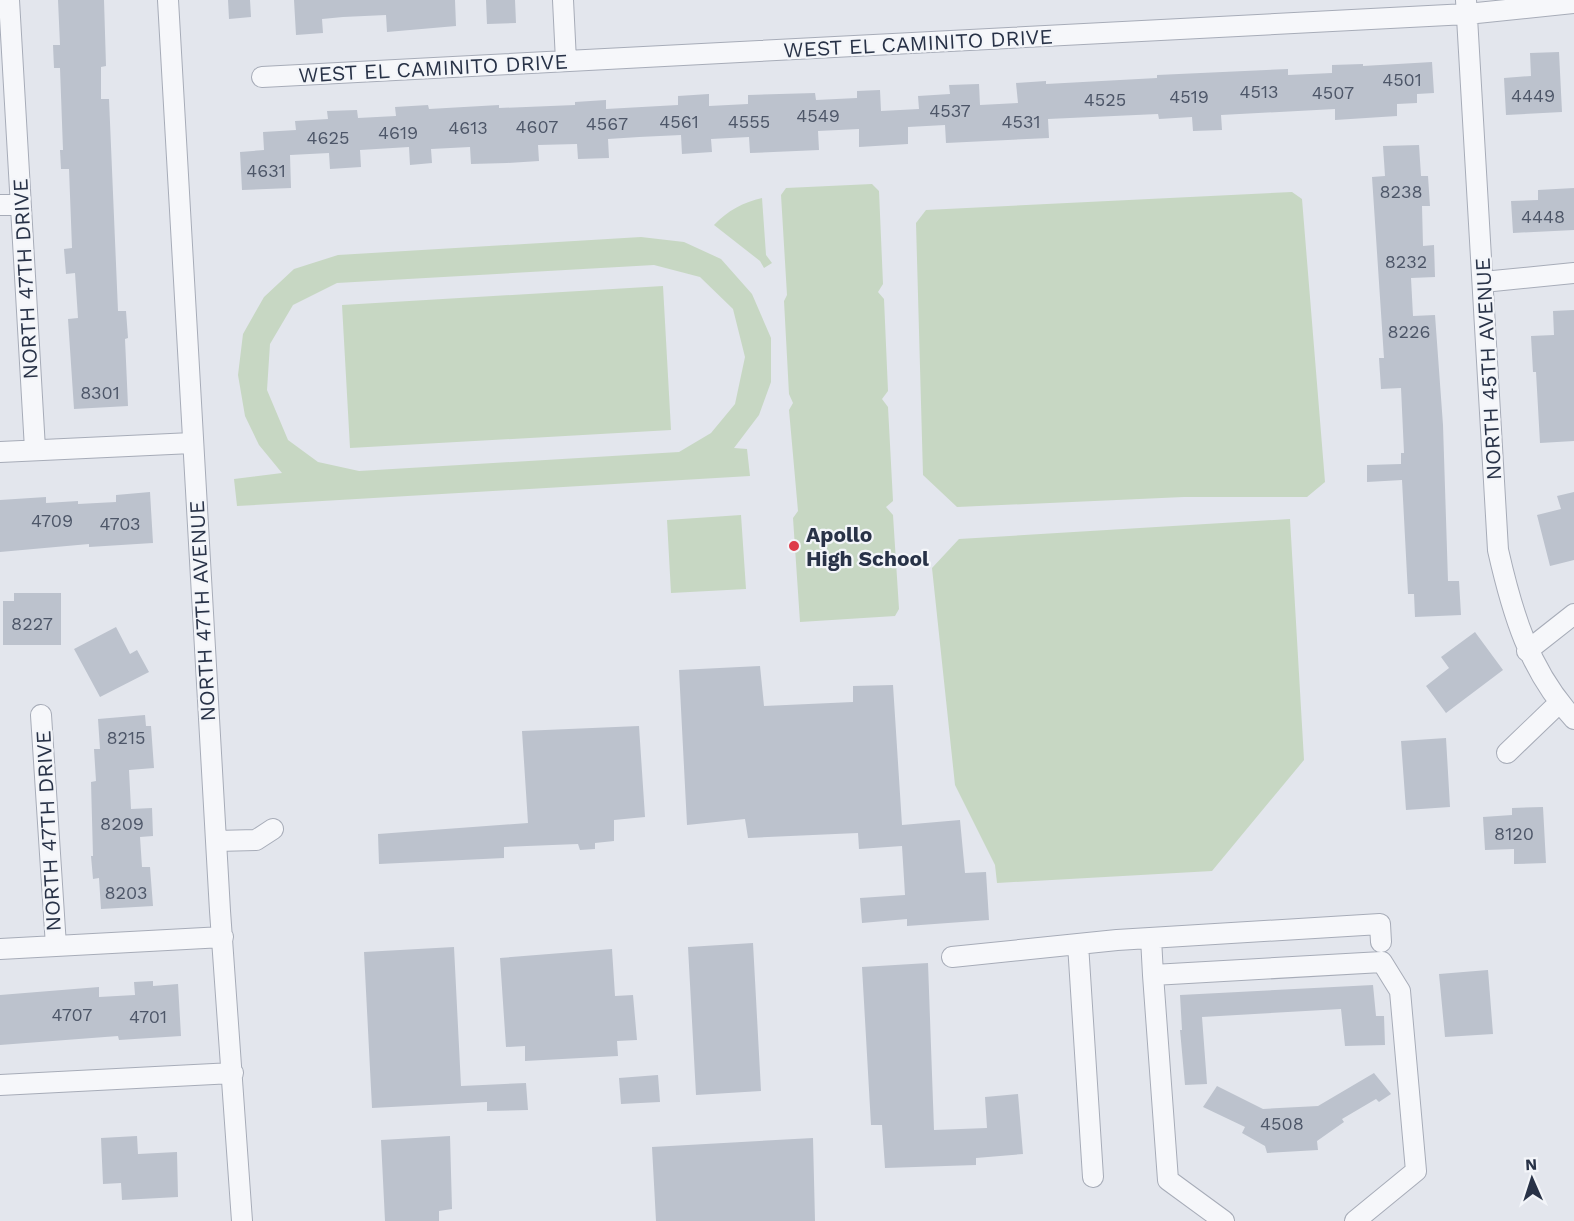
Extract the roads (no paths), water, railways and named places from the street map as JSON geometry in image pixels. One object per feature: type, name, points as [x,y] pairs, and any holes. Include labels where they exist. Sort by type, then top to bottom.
[{"type":"street","name":"NORTH 47TH DRIVE","points":[[9,0],[35,449]]},
{"type":"street","name":"NORTH 47TH AVENUE","points":[[168,0],[216,841],[242,1221]]},
{"type":"street","points":[[563,0],[566,61]]},
{"type":"street","name":"WEST EL CAMINITO DRIVE","points":[[262,77],[1467,7],[1574,3]]},
{"type":"street","name":"NORTH 45TH AVENUE","points":[[1467,7],[1498,550],[1509,595],[1527,651],[1559,703],[1574,719]]},
{"type":"street","points":[[0,205],[21,205]]},
{"type":"street","points":[[1483,282],[1574,273]]},
{"type":"street","points":[[0,452],[192,443]]},
{"type":"street","points":[[1527,651],[1574,614]]},
{"type":"street","points":[[1508,753],[1559,703]]},
{"type":"street","name":"NORTH 47TH DRIVE","points":[[41,715],[56,946]]},
{"type":"street","points":[[216,841],[256,840],[273,829]]},
{"type":"street","points":[[952,957],[1151,938],[1380,924],[1381,942]]},
{"type":"street","points":[[0,950],[223,937]]},
{"type":"street","points":[[1151,938],[1168,1180],[1224,1221]]},
{"type":"street","points":[[1078,944],[1093,1177]]},
{"type":"street","points":[[1153,975],[1382,962],[1400,991],[1416,1171],[1354,1221]]},
{"type":"street","points":[[0,1085],[233,1073]]},
{"type":"place","name":"Apollo High School","points":[[794,546]]}]
